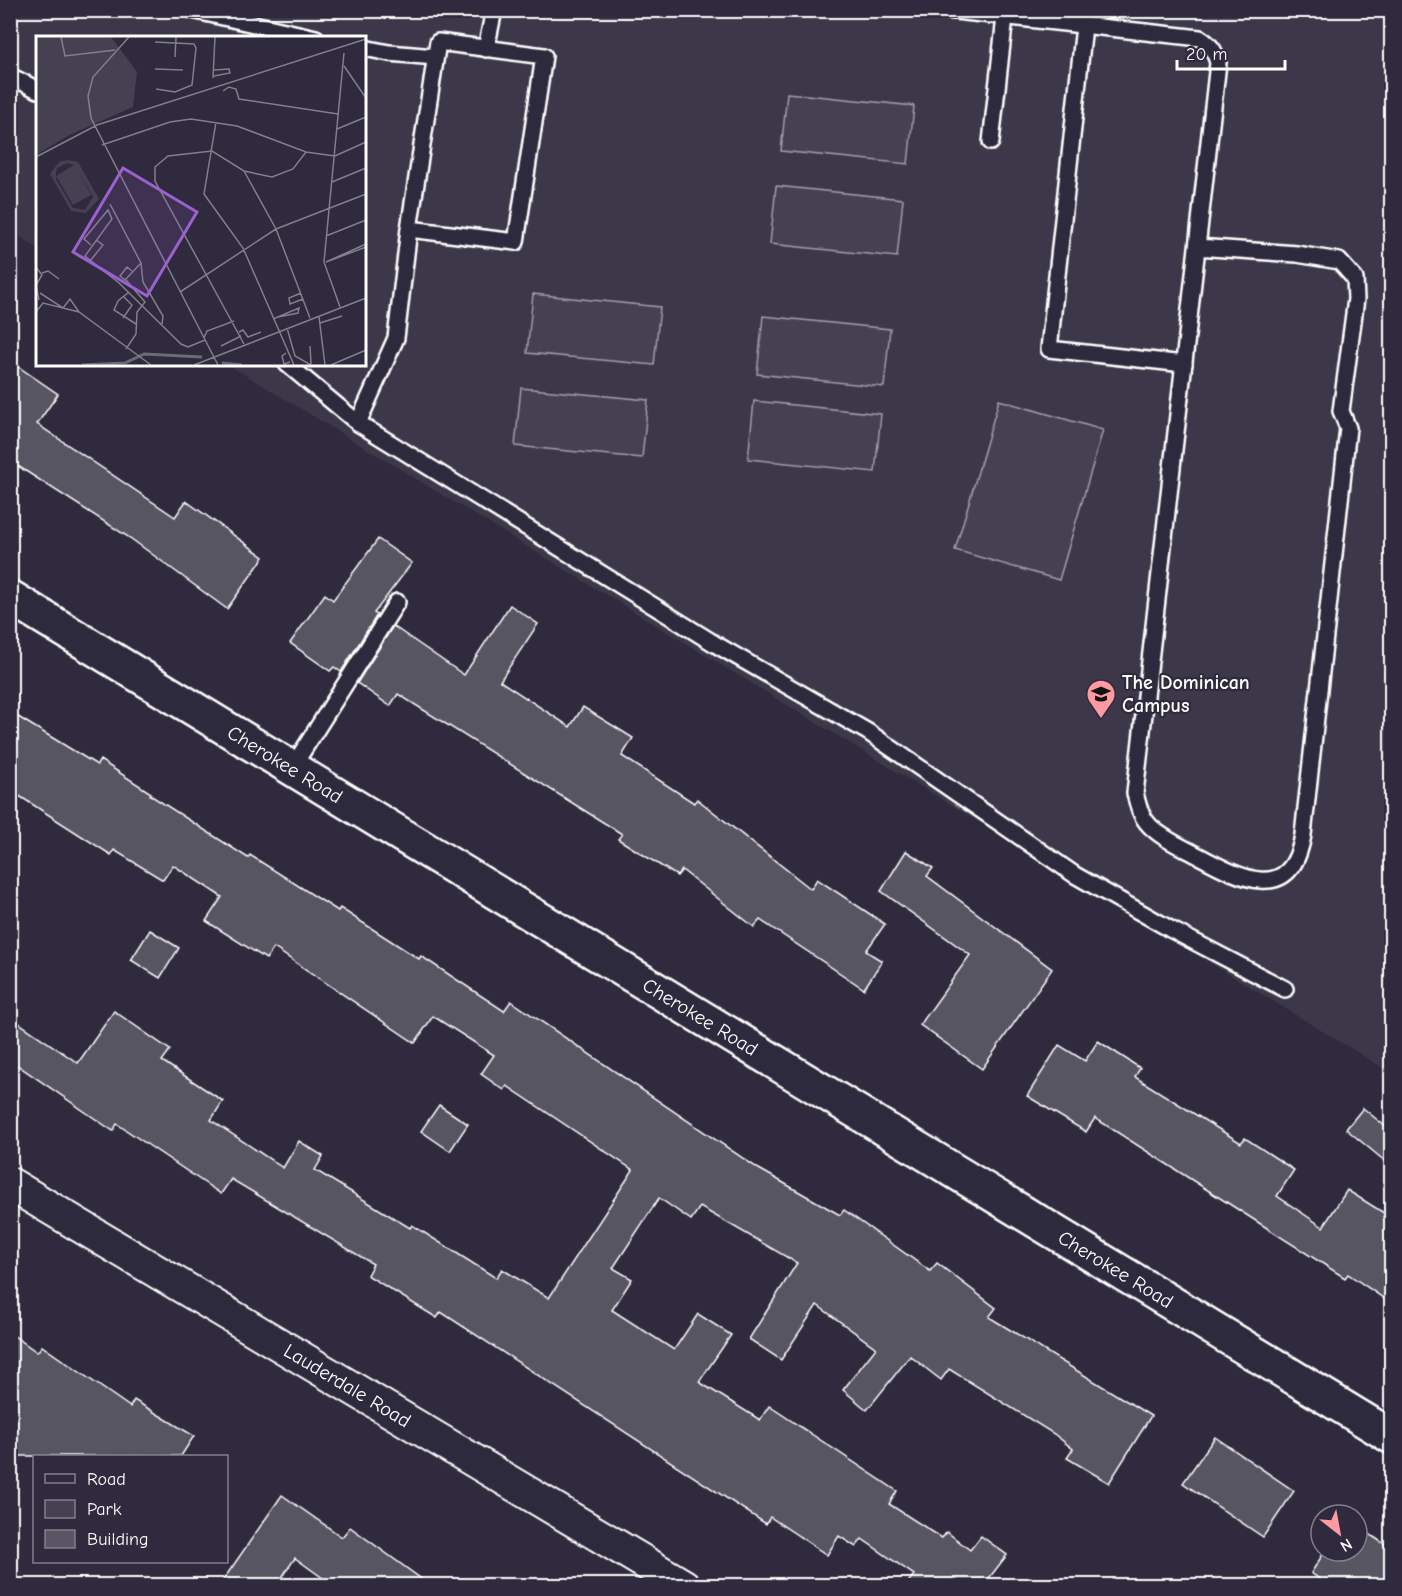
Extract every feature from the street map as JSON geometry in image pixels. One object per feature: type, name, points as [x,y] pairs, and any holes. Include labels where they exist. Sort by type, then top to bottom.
[{"type":"street","name":"Cherokee Road","points":[[10,597],[1392,1437]]},
{"type":"street","name":"Lauderdale Road","points":[[10,1185],[684,1586]]},
{"type":"lane","points":[[192,10],[307,36]]},
{"type":"lane","points":[[486,49],[494,10]]},
{"type":"lane","points":[[946,10],[1007,14],[1084,26],[1200,38],[1210,44],[1215,52],[1218,63],[1197,247],[1184,364],[1135,794],[1140,812],[1150,827],[1168,840],[1240,877],[1269,880],[1287,872],[1295,863],[1303,835],[1348,428],[1341,411],[1356,299],[1355,279],[1339,261],[1298,254],[1197,247]]},
{"type":"lane","points":[[991,142],[1007,14]]},
{"type":"lane","points":[[1084,26],[1049,349],[1184,364]]},
{"type":"lane","points":[[358,423],[396,338],[409,229],[438,42],[543,56],[516,242],[409,229]]},
{"type":"lane","points":[[366,48],[435,57]]},
{"type":"lane","points":[[10,76],[36,89]]},
{"type":"lane","points":[[289,366],[358,423],[715,644],[868,732],[1074,875],[1170,929],[1285,989]]},
{"type":"lane","points":[[292,768],[397,602]]},
{"type":"shaded area","name":"The Dominican Campus","points":[[10,11],[1391,11],[1391,1073],[231,366],[366,366],[366,36],[36,36],[36,247],[11,231]]},
{"type":"green space","points":[[787,93],[914,106],[908,164],[781,151]]},
{"type":"green space","points":[[776,186],[903,199],[897,257],[770,244]]},
{"type":"green space","points":[[533,294],[660,307],[654,365],[527,353]]},
{"type":"green space","points":[[763,316],[890,329],[884,387],[757,374]]},
{"type":"green space","points":[[521,388],[648,400],[642,458],[515,446]]},
{"type":"green space","points":[[999,400],[1103,430],[1059,580],[955,550]]},
{"type":"green space","points":[[754,401],[881,414],[875,472],[748,459]]},
{"type":"building","points":[[10,361],[58,394],[37,424],[175,517],[186,501],[264,557],[227,609],[130,538],[10,461]]},
{"type":"building","points":[[378,539],[412,563],[374,613],[377,615],[341,672],[334,667],[330,671],[290,643],[325,594],[333,600]]},
{"type":"building","points":[[510,605],[538,624],[500,681],[570,727],[583,707],[633,738],[622,756],[694,803],[697,799],[811,889],[817,879],[885,924],[866,951],[882,961],[864,989],[760,920],[754,927],[682,870],[677,876],[618,839],[622,834],[398,694],[390,706],[357,683],[393,626],[464,675]]},
{"type":"building","points":[[10,712],[97,765],[100,760],[248,858],[250,855],[338,911],[340,908],[419,959],[421,956],[504,1011],[511,1001],[759,1169],[840,1215],[844,1210],[930,1271],[937,1263],[996,1308],[989,1317],[1151,1416],[1109,1483],[1067,1458],[1073,1449],[1054,1434],[949,1369],[941,1380],[910,1356],[867,1410],[843,1390],[876,1348],[817,1305],[781,1360],[749,1339],[797,1263],[700,1207],[691,1220],[659,1198],[613,1268],[632,1279],[612,1310],[674,1350],[698,1314],[731,1335],[699,1382],[760,1420],[769,1406],[897,1491],[889,1504],[942,1538],[947,1532],[970,1550],[981,1536],[1007,1555],[983,1586],[905,1586],[914,1575],[862,1539],[856,1547],[839,1536],[827,1555],[770,1517],[766,1524],[441,1312],[437,1318],[367,1275],[373,1264],[231,1179],[221,1194],[117,1124],[113,1131],[10,1060],[10,1017],[78,1063],[114,1011],[170,1050],[162,1061],[223,1101],[211,1120],[283,1168],[299,1141],[323,1156],[315,1170],[410,1228],[412,1225],[496,1278],[502,1269],[549,1298],[633,1170],[507,1086],[504,1090],[481,1074],[494,1055],[433,1016],[415,1043],[274,948],[266,959],[206,921],[222,897],[173,865],[163,880],[114,850],[111,855],[10,790]]},
{"type":"building","points":[[906,851],[933,868],[927,876],[1052,969],[982,1069],[920,1025],[970,955],[881,891]]},
{"type":"building","points":[[150,930],[179,948],[160,978],[131,960]]},
{"type":"building","points":[[1098,1041],[1140,1068],[1135,1077],[1241,1143],[1245,1138],[1294,1170],[1277,1196],[1323,1227],[1347,1190],[1392,1218],[1392,1304],[1348,1274],[1345,1278],[1095,1118],[1086,1132],[1027,1096],[1059,1045],[1085,1061]]},
{"type":"building","points":[[439,1105],[468,1124],[450,1151],[421,1131]]},
{"type":"building","points":[[1363,1108],[1392,1132],[1392,1167],[1346,1129]]},
{"type":"building","points":[[10,1333],[37,1352],[42,1346],[130,1407],[134,1400],[194,1436],[182,1455],[10,1456]]},
{"type":"building","points":[[1215,1437],[1294,1491],[1263,1537],[1183,1483]]},
{"type":"building","points":[[282,1495],[342,1537],[350,1527],[431,1586],[334,1586],[295,1558],[276,1586],[219,1586]]},
{"type":"building","points":[[1369,1534],[1392,1549],[1392,1586],[1330,1586],[1311,1573],[1317,1563],[1369,1563]]},
{"type":"place","name":"The Dominican Campus","points":[[1101,720]]}]
